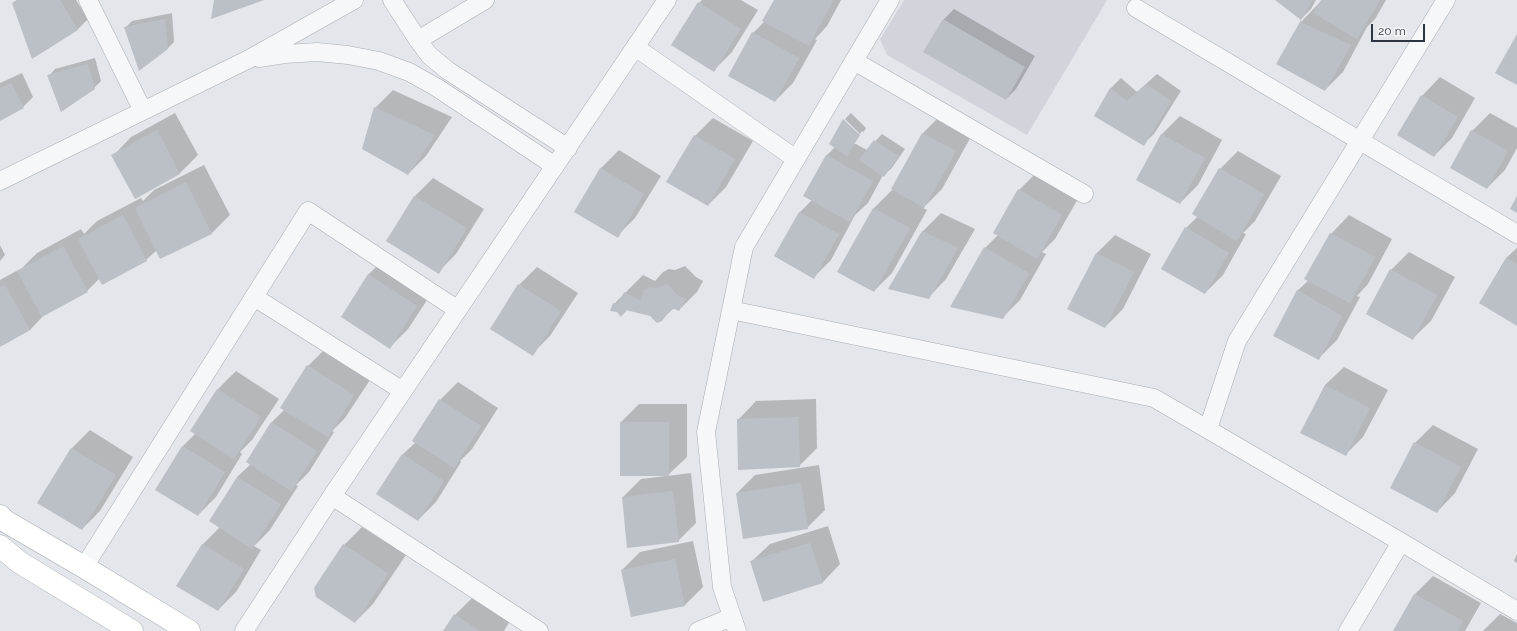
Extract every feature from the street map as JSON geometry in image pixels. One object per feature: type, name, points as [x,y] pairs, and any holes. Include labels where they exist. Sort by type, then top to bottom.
[{"type":"main road","points":[[0,516],[5,521],[189,631]]},
{"type":"main road","points":[[0,546],[19,562],[132,631]]},
{"type":"street","points":[[88,0],[144,111]]},
{"type":"street","points":[[0,181],[249,59],[354,0]]},
{"type":"street","points":[[392,0],[429,55],[447,70],[568,148]]},
{"type":"street","points":[[418,40],[485,0]]},
{"type":"street","points":[[244,631],[332,496],[667,0]]},
{"type":"street","points":[[698,631],[735,624],[722,587],[706,432],[744,247],[890,0]]},
{"type":"street","points":[[1208,429],[1237,341],[1446,0]]},
{"type":"street","points":[[1136,8],[1517,234]]},
{"type":"street","points":[[635,47],[796,159]]},
{"type":"street","points":[[249,59],[317,52],[348,55],[387,64],[409,72],[436,87],[555,166]]},
{"type":"street","points":[[854,61],[1084,194]]},
{"type":"street","points":[[84,567],[308,211],[458,310]]},
{"type":"street","points":[[254,297],[403,391]]},
{"type":"street","points":[[730,310],[1154,398],[1517,611]]},
{"type":"street","points":[[332,496],[539,631]]},
{"type":"street","points":[[1348,631],[1401,542]]},
{"type":"shaded area","points":[[904,0],[1107,0],[1027,135],[887,55],[880,39]]},
{"type":"building","points":[[17,0],[60,0],[78,30],[32,59],[12,3]]},
{"type":"building","points":[[214,0],[264,0],[211,19]]},
{"type":"building","points":[[774,0],[833,1],[809,46],[762,21]]},
{"type":"building","points":[[1275,0],[1313,0],[1301,20]]},
{"type":"building","points":[[1321,0],[1380,0],[1357,39],[1313,13]]},
{"type":"building","points":[[698,2],[741,29],[714,72],[671,45]]},
{"type":"building","points":[[165,19],[168,49],[139,71],[124,27]]},
{"type":"building","points":[[943,19],[1025,67],[1006,100],[923,52]]},
{"type":"building","points":[[1301,20],[1302,23],[1351,45],[1325,91],[1276,64]]},
{"type":"building","points":[[752,32],[799,58],[775,102],[728,76]]},
{"type":"building","points":[[1517,34],[1517,85],[1495,73]]},
{"type":"building","points":[[88,64],[95,89],[61,112],[47,75]]},
{"type":"building","points":[[11,83],[24,108],[0,121],[0,88]]},
{"type":"building","points":[[1146,84],[1171,101],[1144,146],[1094,116],[1110,88],[1127,101]]},
{"type":"building","points":[[1421,95],[1458,117],[1434,157],[1397,135]]},
{"type":"building","points":[[374,107],[435,135],[408,175],[362,149]]},
{"type":"building","points":[[843,119],[860,135],[847,156],[829,144]]},
{"type":"building","points":[[157,130],[180,174],[135,199],[111,155]]},
{"type":"building","points":[[1471,130],[1508,151],[1487,189],[1450,168]]},
{"type":"building","points":[[922,133],[956,151],[924,208],[891,189]]},
{"type":"building","points":[[1161,134],[1205,158],[1180,204],[1136,180]]},
{"type":"building","points":[[694,135],[735,159],[708,206],[666,182]]},
{"type":"building","points":[[874,140],[899,156],[884,177],[859,160]]},
{"type":"building","points":[[826,155],[873,181],[850,222],[803,196]]},
{"type":"building","points":[[600,168],[644,194],[618,238],[574,212]]},
{"type":"building","points":[[1219,168],[1264,194],[1237,241],[1192,214]]},
{"type":"building","points":[[186,182],[212,234],[160,259],[135,208]]},
{"type":"building","points":[[1018,189],[1062,215],[1037,259],[993,233]]},
{"type":"building","points":[[414,196],[467,228],[439,274],[386,241]]},
{"type":"building","points":[[1517,196],[1517,213],[1510,209]]},
{"type":"building","points":[[873,208],[910,228],[874,292],[837,272]]},
{"type":"building","points":[[799,212],[839,234],[814,279],[774,256]]},
{"type":"building","points":[[123,215],[147,261],[102,285],[78,239]]},
{"type":"building","points":[[1185,227],[1229,253],[1205,294],[1161,269]]},
{"type":"building","points":[[922,231],[958,248],[929,299],[888,289]]},
{"type":"building","points":[[1330,233],[1375,257],[1350,303],[1304,279]]},
{"type":"building","points":[[63,246],[88,292],[42,317],[17,271]]},
{"type":"building","points":[[984,247],[1029,273],[1003,319],[950,307]]},
{"type":"building","points":[[1096,253],[1134,272],[1105,328],[1067,309]]},
{"type":"building","points":[[1506,258],[1517,264],[1517,326],[1479,303]]},
{"type":"building","points":[[1390,269],[1437,295],[1413,340],[1366,314]]},
{"type":"building","points":[[368,274],[417,306],[390,349],[341,317]]},
{"type":"building","points":[[518,284],[561,311],[533,356],[490,329]]},
{"type":"building","points":[[667,284],[677,295],[686,299],[679,311],[672,308],[662,321],[657,323],[650,316],[626,310],[621,317],[617,312],[610,311],[613,303],[618,304],[624,292],[641,301],[644,290],[650,287],[656,288]]},
{"type":"building","points":[[5,285],[30,330],[0,347],[0,287]]},
{"type":"building","points":[[1297,290],[1342,316],[1319,360],[1273,336]]},
{"type":"building","points":[[307,365],[354,395],[328,437],[280,408]]},
{"type":"building","points":[[1325,385],[1370,408],[1346,456],[1300,433]]},
{"type":"building","points":[[217,389],[261,417],[234,459],[190,431]]},
{"type":"building","points":[[439,399],[481,426],[454,468],[412,441]]},
{"type":"building","points":[[798,417],[800,467],[738,470],[737,419]]},
{"type":"building","points":[[271,422],[317,451],[291,491],[246,462]]},
{"type":"building","points":[[620,422],[669,422],[669,476],[620,476]]},
{"type":"building","points":[[1414,442],[1461,467],[1437,513],[1390,488]]},
{"type":"building","points":[[182,446],[225,472],[198,516],[155,490]]},
{"type":"building","points":[[71,448],[116,475],[82,530],[37,503]]},
{"type":"building","points":[[402,454],[444,481],[418,521],[376,494]]},
{"type":"building","points":[[237,477],[281,504],[252,549],[209,521]]},
{"type":"building","points":[[801,483],[808,529],[743,539],[736,493]]},
{"type":"building","points":[[673,491],[679,542],[627,548],[622,497]]},
{"type":"building","points":[[810,543],[823,583],[763,602],[750,561]]},
{"type":"building","points":[[202,544],[244,569],[218,611],[176,586]]},
{"type":"building","points":[[343,544],[388,574],[355,623],[316,597],[314,588]]},
{"type":"building","points":[[675,559],[685,606],[631,617],[621,570]]},
{"type":"building","points":[[1414,594],[1463,621],[1458,631],[1393,631]]},
{"type":"building","points":[[454,614],[480,631],[443,631]]}]
